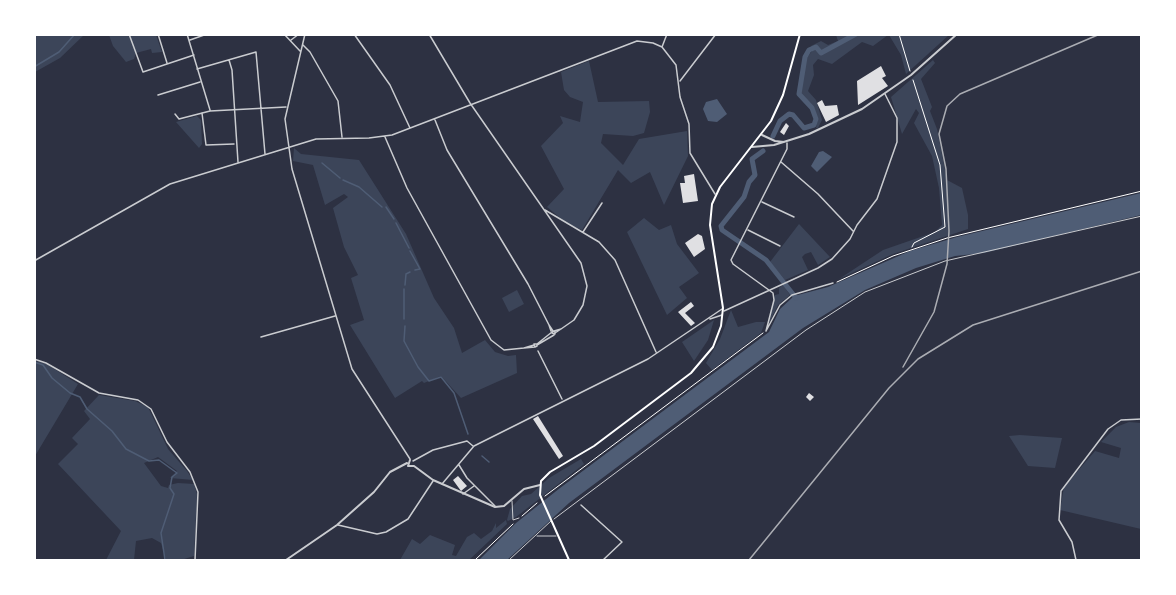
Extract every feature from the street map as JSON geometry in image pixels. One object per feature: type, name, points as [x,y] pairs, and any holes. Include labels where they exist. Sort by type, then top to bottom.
[{"type":"main road","points":[[569,561],[540,495],[540,485],[546,475],[594,446],[691,373],[713,347],[723,311],[710,225],[716,195],[762,135],[783,95],[800,34]]},
{"type":"street","points":[[129,34],[140,71],[194,56]]},
{"type":"street","points":[[158,34],[167,64]]},
{"type":"street","points":[[187,34],[210,111]]},
{"type":"street","points":[[189,40],[207,34]]},
{"type":"street","points":[[284,34],[300,52]]},
{"type":"street","points":[[290,41],[299,34]]},
{"type":"street","points":[[305,34],[287,107],[287,147],[295,182],[352,369],[404,446],[412,467],[441,485],[495,507],[504,506],[524,489],[540,485]]},
{"type":"street","points":[[354,34],[390,85],[410,128]]},
{"type":"street","points":[[385,137],[407,188],[493,343],[504,350],[536,345],[561,329],[579,312],[587,294],[581,264],[470,103],[429,34]]},
{"type":"street","points":[[662,47],[667,34]]},
{"type":"street","points":[[680,82],[716,34]]},
{"type":"street","points":[[752,147],[787,142],[828,127],[885,94],[911,75],[957,34]]},
{"type":"street","points":[[34,261],[74,241],[158,190],[316,139],[385,137],[629,43],[644,41],[662,47],[676,65],[680,82],[680,97],[689,124],[690,153],[716,195]]},
{"type":"street","points":[[302,45],[310,52],[338,101],[342,138]]},
{"type":"street","points":[[198,69],[256,52],[265,154]]},
{"type":"street","points":[[228,59],[232,70],[238,163]]},
{"type":"street","points":[[158,95],[201,82]]},
{"type":"street","points":[[441,485],[474,446],[657,352],[723,311],[818,268],[832,259],[877,199],[897,142],[897,118],[885,94]]},
{"type":"street","points":[[175,114],[179,119],[210,111],[287,107]]},
{"type":"street","points":[[202,112],[206,145],[236,144]]},
{"type":"street","points":[[434,119],[447,150],[528,284],[553,332]]},
{"type":"street","points":[[762,135],[775,141],[787,142]]},
{"type":"street","points":[[766,331],[774,300],[771,290],[733,264],[731,260],[781,162],[788,147],[787,142]]},
{"type":"street","points":[[781,162],[818,194],[854,232]]},
{"type":"street","points":[[761,201],[794,217]]},
{"type":"street","points":[[582,233],[602,203]]},
{"type":"street","points":[[544,209],[566,225],[598,242],[615,260],[657,352]]},
{"type":"street","points":[[559,231],[566,225]]},
{"type":"street","points":[[747,230],[780,246]]},
{"type":"street","points":[[766,331],[780,305],[793,295],[833,284]]},
{"type":"street","points":[[709,319],[723,311]]},
{"type":"street","points":[[261,337],[336,316]]},
{"type":"street","points":[[536,345],[553,332]]},
{"type":"street","points":[[536,345],[562,400]]},
{"type":"street","points":[[34,359],[46,363],[99,393],[138,400],[151,408],[166,442],[190,472],[198,492],[195,561]]},
{"type":"street","points":[[1076,561],[1072,542],[1059,520],[1061,490],[1108,429],[1121,420],[1142,420]]},
{"type":"street","points":[[286,561],[337,525],[374,492],[390,472],[433,450],[467,441],[474,446]]},
{"type":"street","points":[[410,462],[412,467]]},
{"type":"street","points":[[459,464],[474,486],[495,507]]},
{"type":"street","points":[[401,468],[412,467]]},
{"type":"street","points":[[337,525],[377,534],[386,532],[408,519],[433,480]]},
{"type":"street","points":[[463,494],[474,486]]},
{"type":"street","points":[[581,505],[622,542],[603,561]]},
{"type":"lane","points":[[509,561],[577,499],[835,309],[866,292],[945,261],[1142,216]]},
{"type":"lane","points":[[512,499],[513,520],[519,518]]},
{"type":"lane","points":[[535,536],[558,536]]},
{"type":"path","points":[[899,34],[940,165],[945,227],[914,243],[911,249]]},
{"type":"path","points":[[833,284],[911,249],[970,232],[1142,191]]},
{"type":"path","points":[[545,496],[766,331]]},
{"type":"path","points":[[475,561],[537,503]]},
{"type":"shaded area","points":[[35,34],[84,35],[60,58],[35,72]]},
{"type":"shaded area","points":[[109,35],[156,35],[162,52],[152,53],[151,49],[136,53],[134,59],[126,62],[113,46]]},
{"type":"shaded area","points":[[836,35],[888,35],[873,46],[862,42],[832,64],[818,59],[813,65],[814,75],[808,91],[816,100],[822,120],[816,128],[818,119],[814,108],[800,97],[800,84],[806,59],[812,51],[811,46],[821,41],[828,45],[838,41]]},
{"type":"shaded area","points":[[889,35],[949,35],[906,74],[901,55]]},
{"type":"shaded area","points":[[933,60],[935,63],[921,79],[932,107],[930,111],[937,129],[947,180],[962,188],[968,215],[968,229],[893,254],[839,279],[883,250],[935,232],[942,225],[939,188],[932,156],[914,123],[919,113],[916,109],[902,134],[891,97]]},
{"type":"shaded area","points":[[589,61],[598,102],[649,101],[650,112],[644,133],[633,136],[603,134],[601,143],[623,165],[639,139],[687,131],[688,156],[664,205],[650,172],[631,183],[618,170],[582,230],[566,223],[547,207],[564,189],[541,146],[563,123],[560,116],[580,122],[583,102],[570,97],[564,90],[561,72]]},
{"type":"shaded area","points":[[717,99],[727,114],[717,122],[708,121],[703,109],[706,102]]},
{"type":"shaded area","points":[[197,116],[201,120],[202,144],[199,148],[176,122]]},
{"type":"shaded area","points":[[294,148],[301,154],[359,160],[406,234],[434,298],[454,328],[462,353],[485,340],[495,352],[508,356],[516,355],[517,373],[461,398],[441,376],[424,383],[422,381],[395,398],[350,325],[364,320],[351,278],[358,275],[344,247],[333,208],[348,197],[344,194],[325,205],[313,165],[293,161]]},
{"type":"shaded area","points":[[823,151],[832,157],[817,172],[811,166],[819,152]]},
{"type":"shaded area","points":[[1141,193],[1141,215],[984,253],[955,256],[916,268],[865,290],[803,328],[569,503],[507,560],[479,560],[516,523],[560,488],[769,332],[780,309],[794,296],[828,287],[910,251],[957,237]]},
{"type":"shaded area","points":[[644,218],[659,230],[671,225],[677,244],[699,273],[679,287],[687,298],[667,315],[627,232]]},
{"type":"shaded area","points":[[799,224],[830,257],[818,265],[811,252],[805,254],[802,257],[808,270],[785,280],[770,262]]},
{"type":"shaded area","points":[[783,285],[790,295],[778,305],[767,327],[775,295],[779,294],[779,288]]},
{"type":"shaded area","points":[[517,290],[524,304],[509,312],[502,298]]},
{"type":"shaded area","points":[[731,310],[738,327],[765,322],[761,333],[712,370],[706,363],[720,339]]},
{"type":"shaded area","points":[[714,320],[708,340],[694,361],[682,342]]},
{"type":"shaded area","points":[[35,361],[45,363],[78,384],[35,456]]},
{"type":"shaded area","points":[[99,395],[135,401],[148,407],[168,449],[193,480],[170,478],[177,471],[158,457],[144,463],[161,486],[168,488],[169,485],[178,483],[194,484],[197,494],[194,556],[181,560],[166,560],[161,543],[152,538],[136,541],[134,560],[106,560],[121,531],[58,464],[78,444],[72,438],[90,419],[84,411]]},
{"type":"shaded area","points":[[1129,422],[1141,423],[1141,529],[1060,510],[1064,487],[1095,451],[1119,458],[1121,448],[1101,442],[1116,427]]},
{"type":"shaded area","points":[[1009,436],[1062,438],[1055,468],[1028,466]]},
{"type":"shaded area","points":[[581,459],[584,464],[516,517],[507,520],[510,509],[522,496],[531,494],[549,478]]},
{"type":"shaded area","points":[[506,520],[507,524],[469,560],[400,560],[412,539],[420,544],[430,535],[455,545],[452,555],[456,556],[467,537],[474,533],[481,539],[492,531],[496,523],[496,528]]},
{"type":"building","points":[[881,66],[886,76],[882,78],[888,86],[858,105],[857,81]]},
{"type":"building","points":[[822,100],[825,106],[837,105],[839,115],[826,122],[817,103]]},
{"type":"building","points":[[786,123],[789,126],[784,135],[780,132]]},
{"type":"building","points":[[694,174],[698,201],[683,203],[680,183],[685,183],[684,176]]},
{"type":"building","points":[[698,234],[702,236],[705,249],[694,257],[685,243]]},
{"type":"building","points":[[691,302],[694,306],[685,313],[695,323],[691,326],[678,312]]},
{"type":"building","points":[[809,393],[814,397],[810,401],[806,397]]},
{"type":"building","points":[[538,416],[563,456],[559,459],[533,419]]},
{"type":"building","points":[[458,476],[467,486],[461,491],[453,480]]},
{"type":"waterway","points":[[34,67],[59,52],[75,34]]},
{"type":"waterway","points":[[773,136],[780,121],[789,114],[793,115],[804,128],[814,125],[816,119],[812,108],[799,94],[805,57],[809,50],[816,47],[821,53],[856,34]]},
{"type":"waterway","points":[[763,151],[752,159],[755,175],[749,182],[744,197],[721,226],[722,230],[766,260],[796,298]]},
{"type":"waterway","points":[[322,163],[340,178]]},
{"type":"waterway","points":[[343,180],[359,187],[382,207]]},
{"type":"waterway","points":[[386,207],[394,219]]},
{"type":"waterway","points":[[396,223],[409,248]]},
{"type":"waterway","points":[[410,251],[420,269],[415,270]]},
{"type":"waterway","points":[[405,285],[406,274],[410,272]]},
{"type":"waterway","points":[[404,289],[404,319]]},
{"type":"waterway","points":[[405,326],[404,341],[418,367],[429,381],[441,377],[454,393],[468,434]]},
{"type":"waterway","points":[[34,362],[43,365],[52,378],[70,393],[80,397],[87,409],[112,431],[126,449],[149,461],[159,460],[177,473],[172,477],[170,488],[174,494],[161,533],[165,560]]},
{"type":"waterway","points":[[482,456],[489,462]]},
{"type":"railway","points":[[903,367],[934,312],[947,264],[949,231],[946,169],[939,134],[947,106],[960,94],[1100,34]]},
{"type":"railway","points":[[749,560],[889,388],[918,359],[973,325],[1142,271]]}]
